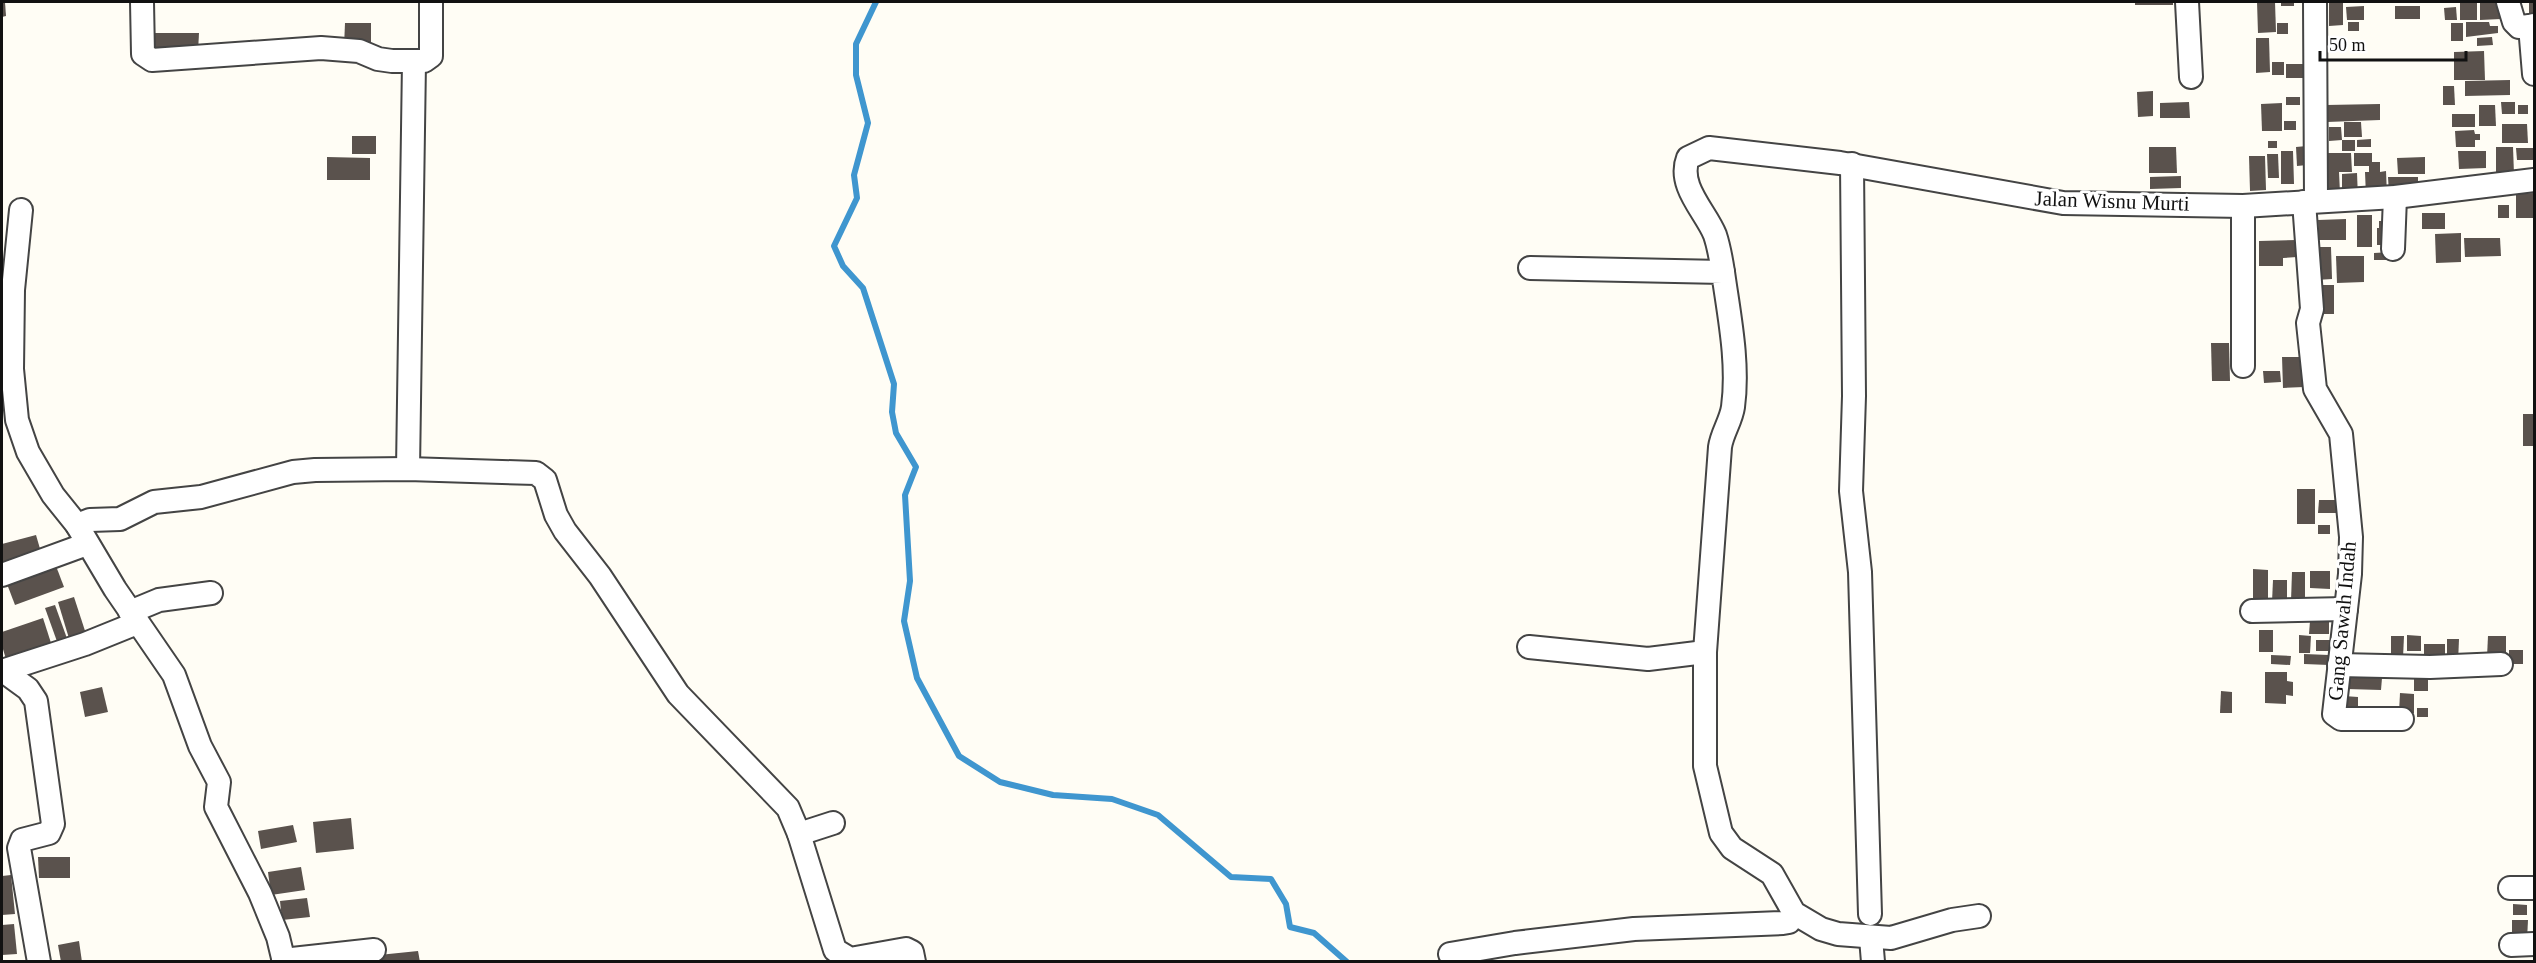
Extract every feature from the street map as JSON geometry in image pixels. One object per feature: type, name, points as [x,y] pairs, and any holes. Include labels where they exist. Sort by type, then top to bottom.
[{"type":"street","points":[[142,2],[143,54],[152,60],[321,48],[359,51],[378,59],[414,62],[426,60],[431,56],[431,2]]},
{"type":"street","points":[[2187,2],[2191,77]]},
{"type":"street","name":"Gang Sawah Indah","points":[[2315,2],[2310,202],[2312,309],[2308,322],[2315,389],[2341,434],[2351,537],[2346,609],[2334,714],[2336,718],[2341,719],[2402,719]]},
{"type":"street","points":[[2508,2],[2516,25],[2519,27],[2532,26],[2535,74]]},
{"type":"street","points":[[408,469],[414,62]]},
{"type":"street","name":"Jalan Wisnu Murti","points":[[1724,272],[1714,233],[1690,189],[1686,165],[1694,154],[1702,149],[1714,148],[1852,165],[1977,186],[2054,202],[2243,206],[2396,196],[2535,180]]},
{"type":"street","points":[[1852,165],[1854,396],[1851,490],[1860,572],[1870,914]]},
{"type":"street","points":[[2393,249],[2396,196]]},
{"type":"street","points":[[2243,206],[2243,366]]},
{"type":"street","points":[[21,210],[13,313],[12,369],[17,420],[28,452],[53,495],[82,534],[133,617],[174,675],[200,746],[219,782],[216,807],[261,893],[284,961],[374,950]]},
{"type":"street","points":[[1530,268],[1724,272],[1734,362],[1734,394],[1732,413],[1722,434],[1720,447],[1705,652],[1705,766],[1721,833],[1732,848],[1772,874],[1794,913],[1821,930],[1871,938],[1891,938],[1979,916]]},
{"type":"street","points":[[2,575],[82,534],[90,520],[120,519],[154,502],[201,497],[293,472],[408,469],[531,471],[545,480],[556,515],[565,531],[600,576],[678,694],[722,742],[783,802],[799,834],[835,950],[850,959],[906,949],[912,952],[914,962]]},
{"type":"street","points":[[2,671],[85,644],[159,600],[211,593]]},
{"type":"street","points":[[2252,611],[2346,609]]},
{"type":"street","points":[[1529,647],[1648,658],[1705,652]]},
{"type":"street","points":[[2339,665],[2430,667],[2501,664]]},
{"type":"street","points":[[2,671],[28,689],[36,701],[53,824],[49,833],[22,840],[19,848],[39,962]]},
{"type":"street","points":[[799,834],[833,823]]},
{"type":"street","points":[[2510,888],[2535,888]]},
{"type":"street","points":[[1450,954],[1515,943],[1634,929],[1783,923],[1789,922],[1794,913]]},
{"type":"street","points":[[1871,938],[1873,962]]},
{"type":"street","points":[[2511,945],[2535,944]]},
{"type":"building","points":[[2,2],[5,2],[6,16],[2,17]]},
{"type":"building","points":[[2135,2],[2173,2],[2173,5],[2135,5]]},
{"type":"building","points":[[2257,2],[2275,2],[2276,32],[2258,33]]},
{"type":"building","points":[[2281,2],[2294,2],[2294,6],[2281,6]]},
{"type":"building","points":[[2329,2],[2343,2],[2343,25],[2329,26]]},
{"type":"building","points":[[2460,2],[2477,2],[2477,20],[2460,20]]},
{"type":"building","points":[[2480,2],[2501,2],[2501,19],[2480,20]]},
{"type":"building","points":[[2529,2],[2534,2],[2534,21],[2529,13]]},
{"type":"building","points":[[2364,6],[2364,20],[2347,20],[2346,7]]},
{"type":"building","points":[[2395,6],[2420,6],[2420,19],[2395,19]]},
{"type":"building","points":[[2456,7],[2457,20],[2445,20],[2444,8]]},
{"type":"building","points":[[2348,22],[2359,22],[2359,31],[2348,31]]},
{"type":"building","points":[[2466,22],[2489,22],[2490,26],[2498,26],[2498,33],[2466,37]]},
{"type":"building","points":[[345,23],[371,23],[371,48],[344,47]]},
{"type":"building","points":[[2277,23],[2288,23],[2288,34],[2277,34]]},
{"type":"building","points":[[2451,23],[2463,23],[2463,41],[2451,41]]},
{"type":"building","points":[[155,33],[199,33],[198,52],[155,52]]},
{"type":"building","points":[[2492,37],[2493,45],[2477,46],[2477,38]]},
{"type":"building","points":[[2256,38],[2269,38],[2270,72],[2256,73]]},
{"type":"building","points":[[2484,51],[2485,80],[2454,80],[2454,52]]},
{"type":"building","points":[[2272,62],[2284,62],[2284,75],[2272,75]]},
{"type":"building","points":[[2286,64],[2308,64],[2308,78],[2286,78]]},
{"type":"building","points":[[2510,80],[2510,95],[2465,96],[2465,81]]},
{"type":"building","points":[[2443,86],[2454,86],[2455,105],[2443,105]]},
{"type":"building","points":[[2153,91],[2153,116],[2138,117],[2137,92]]},
{"type":"building","points":[[2286,97],[2300,97],[2300,105],[2286,105]]},
{"type":"building","points":[[2189,102],[2190,118],[2160,118],[2160,103]]},
{"type":"building","points":[[2501,102],[2515,102],[2515,114],[2502,114]]},
{"type":"building","points":[[2282,103],[2282,131],[2262,131],[2261,104]]},
{"type":"building","points":[[2380,104],[2380,120],[2327,122],[2326,105]]},
{"type":"building","points":[[2479,105],[2495,105],[2496,126],[2479,126]]},
{"type":"building","points":[[2518,105],[2528,105],[2528,114],[2518,114]]},
{"type":"building","points":[[2452,114],[2475,114],[2475,127],[2452,127]]},
{"type":"building","points":[[2284,121],[2296,121],[2296,130],[2284,130]]},
{"type":"building","points":[[2344,122],[2361,122],[2362,137],[2344,137]]},
{"type":"building","points":[[2502,124],[2527,124],[2528,143],[2502,143]]},
{"type":"building","points":[[2329,127],[2341,127],[2342,140],[2329,141]]},
{"type":"building","points":[[2474,130],[2475,134],[2480,134],[2480,140],[2475,140],[2475,147],[2456,147],[2455,131]]},
{"type":"building","points":[[352,136],[376,136],[376,154],[352,154]]},
{"type":"building","points":[[2371,139],[2371,147],[2357,147],[2357,140]]},
{"type":"building","points":[[2342,140],[2355,140],[2355,151],[2342,151]]},
{"type":"building","points":[[2268,141],[2277,141],[2277,148],[2268,148]]},
{"type":"building","points":[[2307,146],[2307,165],[2297,166],[2296,147]]},
{"type":"building","points":[[2149,147],[2176,147],[2177,173],[2149,173]]},
{"type":"building","points":[[2496,147],[2513,147],[2514,174],[2496,174]]},
{"type":"building","points":[[2516,148],[2534,148],[2534,160],[2517,160]]},
{"type":"building","points":[[2281,151],[2293,151],[2294,184],[2281,184]]},
{"type":"building","points":[[2458,151],[2486,151],[2486,168],[2459,169]]},
{"type":"building","points":[[2327,153],[2351,153],[2352,172],[2339,172],[2340,193],[2328,193]]},
{"type":"building","points":[[2354,153],[2372,153],[2372,162],[2380,162],[2380,172],[2386,171],[2387,195],[2366,196],[2365,172],[2369,172],[2369,166],[2354,166]]},
{"type":"building","points":[[2267,154],[2278,154],[2279,178],[2268,178]]},
{"type":"building","points":[[2249,156],[2265,156],[2266,190],[2250,191]]},
{"type":"building","points":[[327,157],[370,158],[370,180],[327,180]]},
{"type":"building","points":[[2425,157],[2425,174],[2398,174],[2397,158]]},
{"type":"building","points":[[2357,173],[2358,198],[2342,198],[2342,174]]},
{"type":"building","points":[[2181,176],[2181,188],[2150,189],[2150,177]]},
{"type":"building","points":[[2388,177],[2418,177],[2418,189],[2389,193]]},
{"type":"building","points":[[2534,193],[2534,218],[2516,218],[2516,194]]},
{"type":"building","points":[[2498,205],[2509,205],[2509,218],[2498,218]]},
{"type":"building","points":[[2422,213],[2445,213],[2445,229],[2422,229]]},
{"type":"building","points":[[2357,215],[2372,215],[2372,247],[2357,247]]},
{"type":"building","points":[[2346,219],[2346,240],[2319,240],[2318,220]]},
{"type":"building","points":[[2379,221],[2387,221],[2387,245],[2377,245]]},
{"type":"building","points":[[2461,233],[2461,262],[2436,263],[2435,234]]},
{"type":"building","points":[[2464,238],[2500,238],[2501,256],[2465,257]]},
{"type":"building","points":[[2297,240],[2297,257],[2283,258],[2283,266],[2259,266],[2259,241]]},
{"type":"building","points":[[2315,247],[2331,247],[2332,279],[2316,280]]},
{"type":"building","points":[[2391,252],[2392,260],[2374,260],[2374,253]]},
{"type":"building","points":[[2336,256],[2364,256],[2364,282],[2337,283]]},
{"type":"building","points":[[2318,285],[2334,285],[2334,314],[2318,314]]},
{"type":"building","points":[[2211,343],[2229,343],[2230,381],[2212,381]]},
{"type":"building","points":[[2282,357],[2303,357],[2304,387],[2283,388]]},
{"type":"building","points":[[2263,371],[2280,371],[2281,382],[2264,383]]},
{"type":"building","points":[[2523,414],[2534,414],[2534,446],[2523,446]]},
{"type":"building","points":[[2297,489],[2315,489],[2315,524],[2297,524]]},
{"type":"building","points":[[2319,500],[2336,500],[2336,513],[2318,513]]},
{"type":"building","points":[[2318,525],[2330,525],[2330,534],[2318,534]]},
{"type":"building","points":[[36,535],[43,559],[2,571],[2,544]]},
{"type":"building","points":[[56,566],[64,587],[15,605],[7,584]]},
{"type":"building","points":[[2253,569],[2268,570],[2268,602],[2253,601]]},
{"type":"building","points":[[2310,571],[2330,571],[2330,589],[2310,588]]},
{"type":"building","points":[[2292,572],[2305,572],[2305,602],[2291,601]]},
{"type":"building","points":[[2273,580],[2287,580],[2287,602],[2272,602]]},
{"type":"building","points":[[74,597],[88,640],[71,645],[58,602]]},
{"type":"building","points":[[55,605],[69,644],[59,647],[45,608]]},
{"type":"building","points":[[43,618],[51,643],[6,659],[2,646],[2,632]]},
{"type":"building","points":[[2310,621],[2329,621],[2329,634],[2309,634]]},
{"type":"building","points":[[2259,630],[2273,630],[2273,652],[2259,652]]},
{"type":"building","points":[[2299,635],[2311,636],[2310,653],[2299,653]]},
{"type":"building","points":[[2407,635],[2421,636],[2421,651],[2407,651]]},
{"type":"building","points":[[2391,636],[2404,636],[2403,658],[2391,657]]},
{"type":"building","points":[[2488,636],[2506,636],[2506,657],[2487,657]]},
{"type":"building","points":[[2447,639],[2459,639],[2458,663],[2447,663]]},
{"type":"building","points":[[2316,640],[2334,640],[2334,651],[2316,651]]},
{"type":"building","points":[[2424,644],[2445,644],[2445,657],[2424,657]]},
{"type":"building","points":[[2509,650],[2523,650],[2523,664],[2509,664]]},
{"type":"building","points":[[2304,654],[2329,655],[2329,665],[2304,664]]},
{"type":"building","points":[[2271,655],[2291,656],[2290,665],[2271,664]]},
{"type":"building","points":[[2265,672],[2287,672],[2287,681],[2293,682],[2293,696],[2286,695],[2286,704],[2265,703]]},
{"type":"building","points":[[2347,677],[2382,678],[2381,690],[2347,689]]},
{"type":"building","points":[[2414,677],[2428,677],[2428,691],[2414,691]]},
{"type":"building","points":[[102,687],[108,712],[85,717],[80,692]]},
{"type":"building","points":[[2221,691],[2232,692],[2232,713],[2220,713]]},
{"type":"building","points":[[2400,693],[2414,694],[2414,713],[2399,713]]},
{"type":"building","points":[[2344,696],[2358,697],[2358,714],[2344,714]]},
{"type":"building","points":[[2417,708],[2428,708],[2428,717],[2417,717]]},
{"type":"building","points":[[351,818],[354,849],[316,853],[313,822]]},
{"type":"building","points":[[293,825],[297,842],[261,849],[258,831]]},
{"type":"building","points":[[38,857],[70,857],[70,878],[39,878]]},
{"type":"building","points":[[301,867],[305,890],[271,895],[268,872]]},
{"type":"building","points":[[11,875],[15,914],[2,915],[2,876]]},
{"type":"building","points":[[307,898],[310,917],[282,920],[280,901]]},
{"type":"building","points":[[2513,904],[2527,905],[2527,915],[2513,915]]},
{"type":"building","points":[[2512,920],[2528,920],[2527,940],[2512,940]]},
{"type":"building","points":[[14,924],[17,954],[2,955],[2,925]]},
{"type":"building","points":[[79,941],[82,962],[61,962],[58,945]]},
{"type":"building","points":[[418,951],[420,962],[330,962],[330,960]]},
{"type":"waterway","points":[[876,2],[856,44],[856,75],[868,123],[854,175],[857,198],[834,246],[843,266],[863,288],[894,384],[892,412],[896,433],[916,467],[905,495],[910,581],[904,621],[917,678],[959,756],[1000,782],[1053,795],[1112,799],[1158,815],[1231,877],[1271,879],[1286,904],[1290,927],[1314,933],[1347,962]]}]
